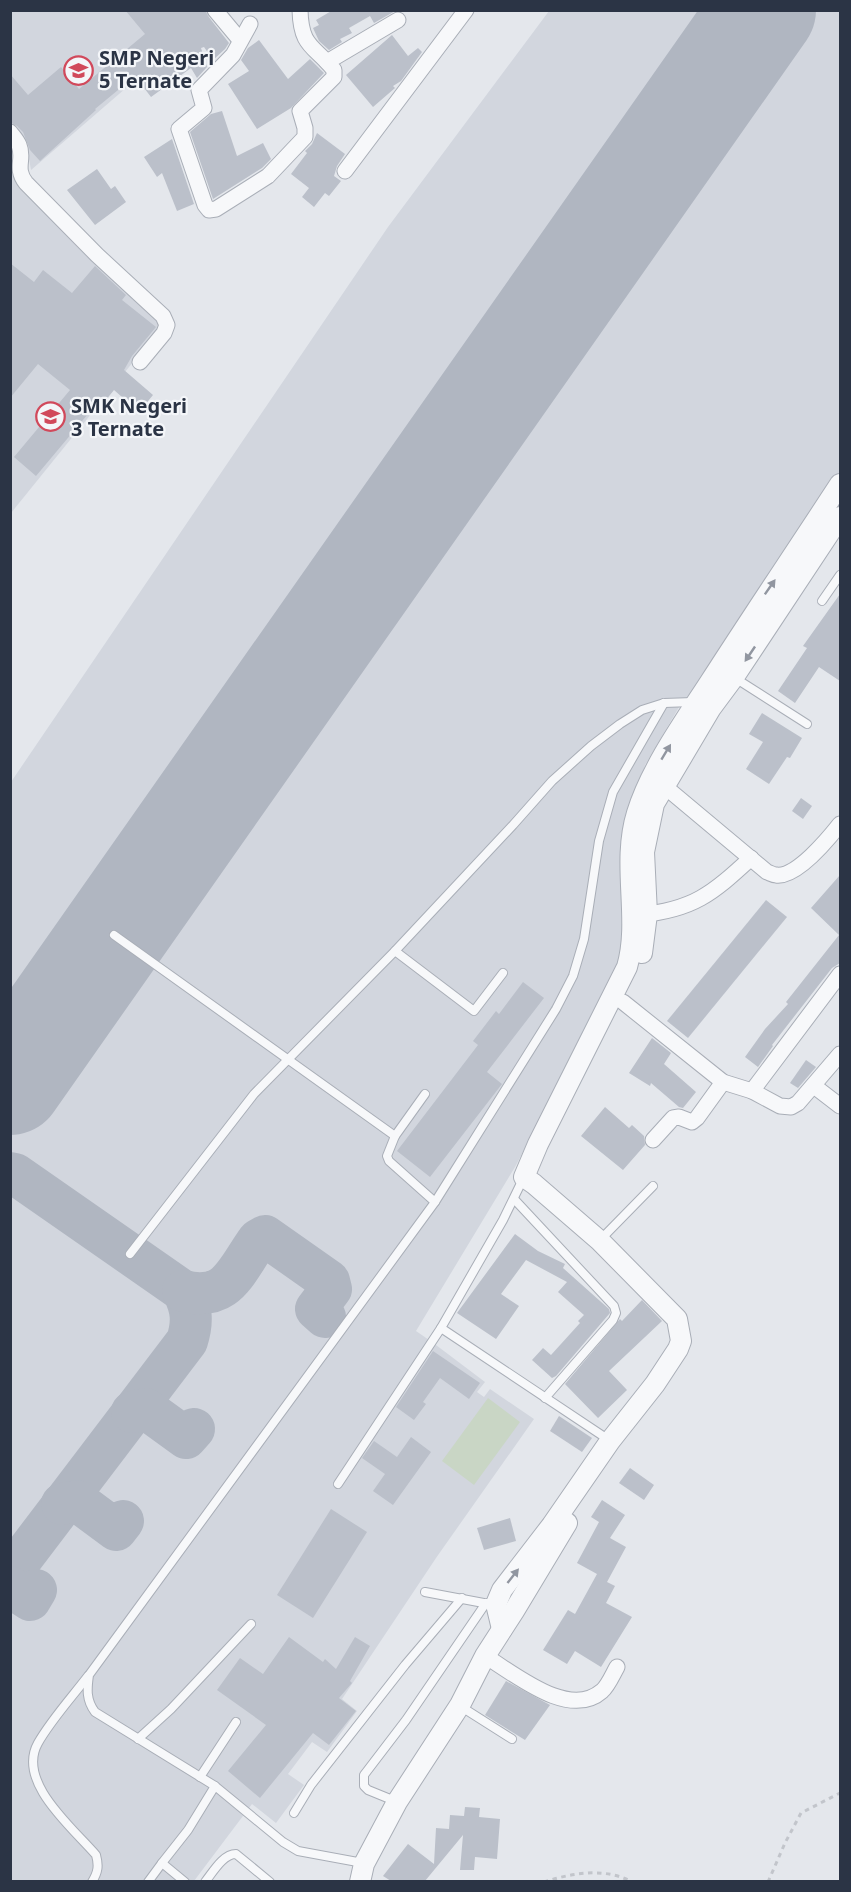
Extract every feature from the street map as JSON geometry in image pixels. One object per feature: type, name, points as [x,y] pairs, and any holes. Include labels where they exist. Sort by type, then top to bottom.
[{"type":"street","points":[[215,10],[240,40]]},
{"type":"street","points":[[250,24],[227,61],[199,90],[204,108],[179,129],[205,205],[209,210],[268,176],[306,133],[300,111],[334,77],[334,70],[303,35],[300,29],[300,10]]},
{"type":"street","points":[[345,171],[466,10]]},
{"type":"street","points":[[327,62],[398,20]]},
{"type":"street","points":[[10,132],[19,144],[21,153],[19,170],[26,183],[97,255],[163,316],[167,325],[164,333],[140,362]]},
{"type":"street","points":[[727,672],[763,597],[840,484]]},
{"type":"street","points":[[531,1176],[546,1154],[623,1002],[641,959],[639,915],[644,852],[659,781],[704,705],[840,517]]},
{"type":"street","points":[[659,781],[767,872],[777,876],[800,865],[838,834]]},
{"type":"street","points":[[639,915],[687,906],[700,900],[718,889],[751,858]]},
{"type":"street","points":[[531,1176],[627,967],[639,915]]},
{"type":"street","points":[[752,1091],[840,974]]},
{"type":"street","points":[[623,1002],[723,1082],[752,1091],[780,1106],[791,1107],[798,1103],[840,1054]]},
{"type":"street","points":[[653,1140],[673,1118],[679,1117],[692,1122],[697,1118],[723,1082]]},
{"type":"street","points":[[814,1086],[840,1106]]},
{"type":"street","points":[[362,1873],[397,1802],[460,1705],[485,1656],[584,1495],[687,1351],[692,1334],[688,1317],[671,1297],[605,1235],[531,1176]]},
{"type":"street","points":[[502,1629],[491,1604],[552,1526],[610,1441],[655,1384],[681,1341],[680,1325],[663,1303],[531,1176]]},
{"type":"street","points":[[485,1656],[552,1697],[570,1702],[585,1701],[603,1691],[617,1667]]},
{"type":"lane","points":[[822,601],[840,575]]},
{"type":"lane","points":[[727,672],[807,724]]},
{"type":"lane","points":[[130,1254],[254,1095],[395,951],[552,781],[591,746],[649,706],[664,703],[704,705]]},
{"type":"lane","points":[[92,1881],[99,1866],[96,1855],[42,1794],[35,1781],[32,1764],[37,1745],[435,1202],[556,1009],[573,976],[584,939],[599,841],[613,792],[664,703]]},
{"type":"lane","points":[[114,935],[395,1137]]},
{"type":"lane","points":[[395,951],[474,1011],[503,973]]},
{"type":"lane","points":[[425,1094],[395,1137],[387,1156],[388,1161],[435,1202]]},
{"type":"lane","points":[[338,1484],[441,1328],[514,1199],[531,1176]]},
{"type":"lane","points":[[605,1235],[653,1186]]},
{"type":"lane","points":[[514,1199],[614,1306],[616,1313],[606,1329],[545,1398]]},
{"type":"lane","points":[[441,1328],[610,1441]]},
{"type":"lane","points":[[397,1802],[368,1790],[364,1786],[364,1775],[491,1604],[426,1592]]},
{"type":"lane","points":[[294,1813],[311,1785],[405,1665],[462,1598]]},
{"type":"lane","points":[[138,1739],[171,1709],[251,1624]]},
{"type":"lane","points":[[89,1674],[87,1696],[89,1705],[95,1712],[215,1786],[283,1842],[298,1851],[362,1873]]},
{"type":"lane","points":[[460,1705],[512,1739]]},
{"type":"lane","points":[[200,1777],[236,1722]]},
{"type":"lane","points":[[148,1881],[188,1830],[215,1786]]},
{"type":"lane","points":[[205,1881],[226,1856],[233,1853],[270,1881]]},
{"type":"lane","points":[[162,1863],[185,1881]]},
{"type":"path","points":[[768,1881],[801,1813],[840,1792]]},
{"type":"path","points":[[544,1881],[583,1872],[605,1874],[632,1881]]},
{"type":"shaded area","name":"SMP Negeri 5 Ternate","points":[[213,10],[214,12],[31,170],[27,148],[11,129],[10,11]]},
{"type":"shaded area","points":[[549,11],[840,11],[840,477],[694,689],[682,702],[645,765],[624,842],[621,908],[623,944],[619,960],[597,1013],[515,1167],[416,1331],[485,1382],[477,1392],[484,1397],[490,1389],[534,1419],[436,1558],[342,1699],[357,1711],[327,1752],[312,1742],[288,1774],[304,1785],[276,1823],[252,1804],[194,1881],[11,1882],[11,782],[388,227]]},
{"type":"shaded area","name":"SMK Negeri 3 Ternate","points":[[10,171],[167,320],[11,513],[10,513]]},
{"type":"green space","points":[[488,1398],[520,1422],[474,1485],[442,1461]]},
{"type":"building","points":[[125,10],[205,10],[229,43],[213,60],[204,47],[201,48],[207,67],[197,78],[191,68],[151,97],[135,76],[95,109],[40,161],[30,150],[23,132],[10,122],[10,74],[28,95],[61,67],[79,89],[145,34]]},
{"type":"building","points":[[333,10],[397,10],[374,23],[370,16],[349,28],[352,33],[340,39],[342,42],[329,50],[319,41],[313,28],[319,25],[316,20]]},
{"type":"building","points":[[392,35],[408,56],[418,48],[422,52],[401,81],[393,86],[395,88],[373,107],[346,75]]},
{"type":"building","points":[[259,40],[288,79],[310,59],[324,73],[291,108],[257,129],[228,84],[249,71],[241,60],[248,48]]},
{"type":"building","points":[[222,111],[237,156],[263,143],[271,159],[262,168],[213,199],[190,132],[211,114]]},
{"type":"building","points":[[317,133],[345,154],[334,176],[341,181],[329,196],[325,193],[314,207],[302,197],[309,188],[291,174],[307,153],[305,151],[312,144]]},
{"type":"building","points":[[172,139],[194,204],[177,211],[162,173],[157,177],[144,157]]},
{"type":"building","points":[[97,169],[111,189],[115,186],[126,202],[95,225],[67,190]]},
{"type":"building","points":[[10,263],[34,282],[43,270],[72,293],[95,266],[126,295],[122,300],[156,327],[132,356],[124,370],[153,395],[139,412],[114,390],[97,411],[93,408],[36,476],[14,457],[70,390],[38,364],[10,398]]},
{"type":"building","points":[[840,594],[840,681],[819,667],[795,703],[778,691],[807,648],[803,646]]},
{"type":"building","points":[[762,713],[802,738],[790,758],[787,757],[769,784],[746,769],[763,742],[749,734]]},
{"type":"building","points":[[801,798],[812,806],[803,819],[792,811]]},
{"type":"building","points":[[840,875],[840,963],[832,968],[772,1045],[758,1067],[745,1057],[839,935],[811,908]]},
{"type":"building","points":[[766,900],[787,917],[688,1038],[667,1021]]},
{"type":"building","points":[[523,982],[544,998],[487,1072],[502,1084],[430,1177],[397,1151],[478,1045],[473,1041],[496,1011],[499,1014]]},
{"type":"building","points":[[652,1038],[671,1053],[664,1064],[696,1092],[683,1108],[651,1083],[650,1086],[629,1073]]},
{"type":"building","points":[[806,1060],[816,1067],[798,1088],[790,1083]]},
{"type":"building","points":[[605,1107],[629,1128],[632,1125],[644,1136],[645,1145],[623,1170],[581,1136]]},
{"type":"building","points":[[515,1234],[538,1251],[565,1264],[563,1268],[609,1309],[610,1313],[552,1378],[532,1360],[543,1348],[551,1355],[580,1323],[578,1321],[584,1315],[558,1292],[567,1282],[526,1260],[501,1294],[519,1306],[496,1339],[457,1313]]},
{"type":"building","points":[[642,1300],[662,1321],[609,1371],[627,1390],[598,1418],[565,1384],[620,1319],[622,1321]]},
{"type":"building","points":[[433,1351],[480,1383],[469,1399],[440,1378],[423,1402],[426,1404],[414,1420],[396,1407]]},
{"type":"building","points":[[559,1416],[592,1438],[582,1452],[550,1431]]},
{"type":"building","points":[[411,1437],[431,1452],[393,1505],[373,1491],[385,1474],[362,1458],[374,1441],[397,1457]]},
{"type":"building","points":[[630,1468],[654,1485],[644,1500],[619,1483]]},
{"type":"building","points":[[602,1500],[625,1515],[610,1538],[626,1547],[607,1582],[615,1586],[606,1603],[632,1617],[601,1667],[575,1651],[567,1664],[543,1650],[568,1610],[575,1614],[597,1574],[577,1563],[599,1522],[591,1517]]},
{"type":"building","points":[[331,1509],[367,1532],[313,1618],[277,1595]]},
{"type":"building","points":[[510,1518],[516,1541],[484,1550],[477,1528]]},
{"type":"building","points":[[289,1637],[323,1662],[325,1659],[336,1669],[355,1637],[370,1646],[350,1681],[352,1683],[339,1698],[356,1711],[329,1745],[313,1733],[260,1798],[228,1771],[266,1725],[217,1690],[240,1658],[263,1674]]},
{"type":"building","points":[[506,1681],[550,1705],[525,1740],[485,1715]]},
{"type":"building","points":[[465,1807],[480,1808],[479,1817],[500,1819],[497,1859],[475,1857],[474,1870],[460,1870],[463,1835],[425,1881],[391,1881],[383,1876],[408,1844],[434,1864],[436,1828],[449,1829],[450,1815],[464,1816]]},
{"type":"taxiway","points":[[10,1173],[15,1174],[183,1291],[190,1310],[191,1322],[187,1341],[10,1574]]},
{"type":"taxiway","points":[[183,1291],[210,1292],[229,1282],[258,1240],[265,1236],[329,1281],[331,1289],[316,1309],[325,1317]]},
{"type":"taxiway","points":[[132,1412],[146,1409],[186,1438],[194,1429]]},
{"type":"taxiway","points":[[62,1504],[77,1501],[116,1530],[123,1521]]},
{"type":"taxiway","points":[[10,1587],[30,1600],[36,1590]]},
{"type":"runway","points":[[10,1082],[763,10]]},
{"type":"place","name":"SMP Negeri 5 Ternate","points":[[78,70]]},
{"type":"place","name":"SMK Negeri 3 Ternate","points":[[50,417]]}]
